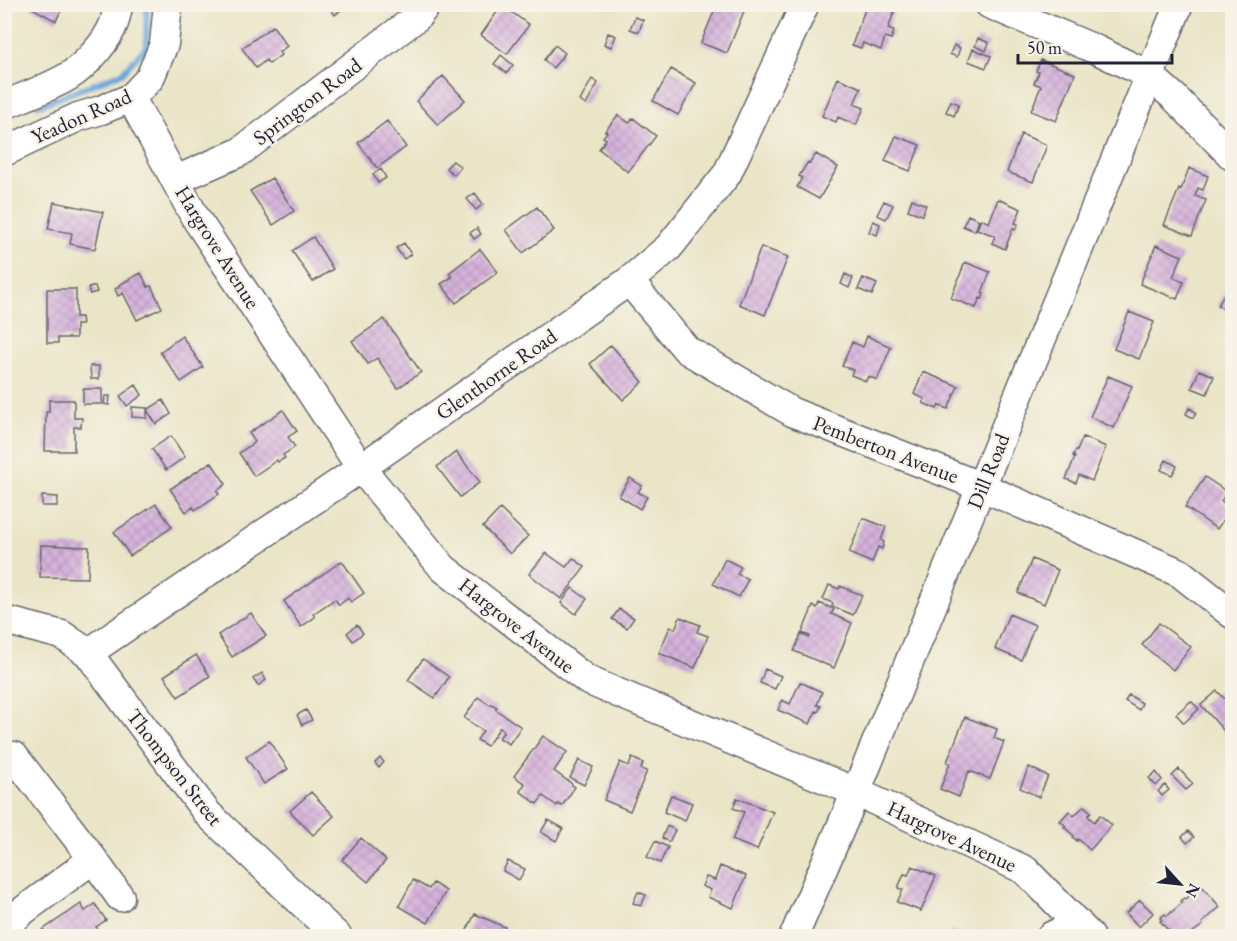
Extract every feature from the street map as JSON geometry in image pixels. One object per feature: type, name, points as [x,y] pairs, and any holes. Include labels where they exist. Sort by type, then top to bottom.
[{"type":"street","name":"Yeadon Road","points":[[4,105],[71,75],[95,53],[108,35],[119,4]]},
{"type":"street","name":"Yeadon Road","points":[[4,152],[78,117],[131,98],[150,78],[164,44],[168,4]]},
{"type":"street","name":"Springton Road","points":[[176,180],[240,152],[417,17],[427,4]]},
{"type":"street","name":"Glenthorne Road","points":[[88,653],[362,468],[629,281],[669,247],[727,174],[805,4]]},
{"type":"street","points":[[989,4],[1149,75],[1233,156]]},
{"type":"street","name":"Dill Road","points":[[794,936],[982,487],[1179,4]]},
{"type":"street","name":"Hargrove Avenue","points":[[131,98],[195,216],[362,468],[443,568],[587,680],[856,792],[1025,870],[1084,930]]},
{"type":"street","name":"Pemberton Avenue","points":[[629,281],[687,350],[792,412],[982,487],[1180,573],[1233,614]]},
{"type":"street","name":"Thompson Street","points":[[4,620],[62,635],[88,653],[207,813],[337,936]]},
{"type":"street","points":[[4,768],[14,756],[120,897]]},
{"type":"street","points":[[4,930],[20,913],[93,859]]},
{"type":"street","points":[[1051,936],[1084,930]]},
{"type":"building","points":[[32,4],[64,4],[56,21],[30,7]]},
{"type":"building","points":[[326,4],[347,4],[335,15]]},
{"type":"building","points":[[717,4],[745,4],[746,6],[727,53],[701,43]]},
{"type":"building","points":[[757,4],[774,4],[771,10]]},
{"type":"building","points":[[867,4],[897,4],[888,29],[894,31],[891,39],[885,37],[881,50],[863,43],[861,48],[852,45]]},
{"type":"building","points":[[502,5],[529,25],[507,54],[481,35]]},
{"type":"building","points":[[635,17],[643,20],[639,32],[630,29]]},
{"type":"building","points":[[273,26],[287,46],[279,52],[281,55],[269,64],[266,60],[256,68],[242,48]]},
{"type":"building","points":[[608,33],[616,36],[611,47],[604,44]]},
{"type":"building","points":[[978,38],[989,43],[986,51],[975,46]]},
{"type":"building","points":[[555,45],[565,53],[553,68],[544,60]]},
{"type":"building","points":[[954,45],[960,48],[957,57],[950,54]]},
{"type":"building","points":[[973,49],[991,56],[986,68],[968,61]]},
{"type":"building","points":[[501,55],[513,65],[507,73],[494,64]]},
{"type":"building","points":[[1041,60],[1075,74],[1056,121],[1031,111],[1041,86],[1034,83]]},
{"type":"building","points":[[671,69],[696,83],[678,115],[653,101]]},
{"type":"building","points":[[443,76],[465,100],[438,125],[416,101]]},
{"type":"building","points":[[838,78],[861,88],[854,104],[864,108],[856,125],[838,117],[836,122],[822,116]]},
{"type":"building","points":[[592,79],[598,83],[586,105],[580,101]]},
{"type":"building","points":[[951,101],[959,104],[954,116],[946,112]]},
{"type":"building","points":[[618,115],[629,123],[633,118],[656,136],[628,172],[599,149],[606,139],[603,137],[607,132],[605,131]]},
{"type":"building","points":[[387,121],[406,147],[377,168],[358,143]]},
{"type":"building","points":[[1021,134],[1047,145],[1033,182],[1007,172]]},
{"type":"building","points":[[896,136],[920,145],[910,171],[885,161]]},
{"type":"building","points":[[816,154],[838,167],[819,199],[797,187],[802,178],[799,176]]},
{"type":"building","points":[[453,161],[461,167],[454,175],[446,168]]},
{"type":"building","points":[[1189,168],[1208,176],[1203,190],[1198,188],[1195,196],[1206,200],[1192,236],[1164,225]]},
{"type":"building","points":[[381,169],[386,178],[378,183],[373,174]]},
{"type":"building","points":[[272,178],[294,211],[273,225],[250,191]]},
{"type":"building","points":[[475,193],[483,204],[476,210],[467,199]]},
{"type":"building","points":[[912,199],[926,205],[922,215],[908,210]]},
{"type":"building","points":[[998,199],[1021,209],[1015,223],[1018,224],[1015,230],[1013,228],[1005,249],[992,243],[995,236],[977,229],[981,219],[989,223]]},
{"type":"building","points":[[884,201],[893,205],[886,219],[877,215]]},
{"type":"building","points":[[54,202],[103,212],[95,249],[70,244],[72,233],[48,229]]},
{"type":"building","points":[[537,207],[554,230],[523,253],[506,230]]},
{"type":"building","points":[[968,215],[979,220],[975,231],[963,226]]},
{"type":"building","points":[[873,221],[880,224],[877,235],[869,232]]},
{"type":"building","points":[[477,228],[481,234],[474,239],[470,233]]},
{"type":"building","points":[[313,237],[333,269],[313,282],[292,251]]},
{"type":"building","points":[[404,243],[411,254],[404,259],[396,248]]},
{"type":"building","points":[[1156,245],[1182,256],[1173,277],[1184,282],[1177,299],[1140,284]]},
{"type":"building","points":[[761,247],[788,257],[765,315],[739,304]]},
{"type":"building","points":[[480,249],[498,272],[456,303],[441,284],[452,277],[449,273]]},
{"type":"building","points":[[965,262],[990,272],[982,293],[984,294],[976,308],[951,298]]},
{"type":"building","points":[[141,273],[148,287],[151,286],[162,308],[137,320],[123,293],[118,296],[115,289]]},
{"type":"building","points":[[845,274],[853,278],[849,288],[841,284]]},
{"type":"building","points":[[863,278],[877,284],[872,295],[858,289]]},
{"type":"building","points":[[95,286],[97,292],[90,294],[88,288]]},
{"type":"building","points":[[47,289],[76,289],[76,317],[81,317],[82,325],[76,325],[76,338],[58,338],[58,343],[47,343]]},
{"type":"building","points":[[1224,294],[1232,297],[1229,311],[1218,306]]},
{"type":"building","points":[[1129,312],[1154,322],[1139,359],[1114,349]]},
{"type":"building","points":[[384,319],[421,372],[398,388],[377,358],[368,364],[352,341]]},
{"type":"building","points":[[182,336],[203,367],[181,382],[160,352]]},
{"type":"building","points":[[867,336],[891,347],[877,380],[868,376],[866,381],[851,375],[853,370],[842,366],[852,342],[863,347]]},
{"type":"building","points":[[611,345],[643,382],[623,400],[590,364]]},
{"type":"building","points":[[90,366],[99,366],[99,379],[91,379]]},
{"type":"building","points":[[1199,370],[1214,376],[1207,394],[1192,388]]},
{"type":"building","points":[[923,372],[958,386],[948,409],[939,405],[937,409],[923,403],[925,399],[914,394]]},
{"type":"building","points":[[1108,376],[1132,386],[1114,428],[1090,417]]},
{"type":"building","points":[[136,385],[142,395],[127,406],[120,396]]},
{"type":"building","points":[[83,389],[102,389],[102,404],[83,404]]},
{"type":"building","points":[[105,396],[110,396],[109,405],[104,404]]},
{"type":"building","points":[[49,400],[74,400],[74,418],[82,418],[81,427],[74,427],[74,451],[45,451],[46,412],[49,412]]},
{"type":"building","points":[[163,400],[171,414],[156,424],[147,410]]},
{"type":"building","points":[[132,407],[147,408],[147,418],[132,417]]},
{"type":"building","points":[[1189,408],[1196,412],[1193,418],[1186,414]]},
{"type":"building","points":[[283,410],[297,431],[288,437],[295,447],[283,455],[285,458],[278,462],[277,460],[254,476],[239,453],[255,442],[249,433]]},
{"type":"building","points":[[171,436],[185,457],[166,470],[152,449]]},
{"type":"building","points":[[1083,437],[1106,447],[1092,481],[1079,475],[1076,483],[1066,479],[1075,457],[1073,456]]},
{"type":"building","points":[[456,452],[480,482],[460,497],[437,467]]},
{"type":"building","points":[[1166,460],[1177,466],[1172,475],[1161,470]]},
{"type":"building","points":[[211,462],[226,484],[217,491],[219,494],[195,510],[193,507],[186,512],[170,489]]},
{"type":"building","points":[[1205,477],[1227,492],[1221,501],[1231,508],[1217,529],[1185,507]]},
{"type":"building","points":[[630,478],[642,486],[638,492],[647,497],[640,509],[619,496]]},
{"type":"building","points":[[42,496],[58,497],[57,506],[42,506]]},
{"type":"building","points":[[156,504],[172,527],[130,556],[114,532]]},
{"type":"building","points":[[500,509],[528,536],[510,554],[483,527]]},
{"type":"building","points":[[863,518],[886,527],[881,540],[884,542],[882,549],[878,547],[872,563],[849,553]]},
{"type":"building","points":[[41,545],[89,547],[88,578],[40,577]]},
{"type":"building","points":[[546,553],[566,567],[573,558],[585,567],[561,599],[529,574]]},
{"type":"building","points":[[725,559],[741,567],[737,574],[748,579],[739,597],[713,584]]},
{"type":"building","points":[[1032,559],[1058,570],[1044,604],[1018,593]]},
{"type":"building","points":[[342,561],[364,593],[351,602],[348,598],[339,605],[335,599],[313,614],[315,617],[301,627],[284,601]]},
{"type":"building","points":[[829,585],[839,589],[840,586],[862,595],[853,615],[832,606],[833,603],[823,599]]},
{"type":"building","points":[[572,588],[587,599],[576,614],[561,603]]},
{"type":"building","points":[[819,603],[834,609],[831,614],[852,623],[834,668],[794,651],[801,634],[809,638],[810,636],[802,633],[813,606],[817,608]]},
{"type":"building","points":[[619,609],[634,618],[627,628],[612,619]]},
{"type":"building","points":[[251,613],[266,636],[232,657],[218,635]]},
{"type":"building","points":[[1009,614],[1035,625],[1021,660],[995,649]]},
{"type":"building","points":[[680,617],[700,625],[697,632],[708,636],[695,668],[659,653],[670,627],[675,629]]},
{"type":"building","points":[[1159,623],[1191,647],[1173,670],[1142,645]]},
{"type":"building","points":[[357,625],[363,633],[353,641],[347,633]]},
{"type":"building","points":[[196,655],[210,676],[178,697],[164,676]]},
{"type":"building","points":[[423,659],[449,677],[435,698],[408,680]]},
{"type":"building","points":[[765,669],[781,676],[775,689],[760,683]]},
{"type":"building","points":[[262,673],[266,680],[258,686],[253,679]]},
{"type":"building","points":[[800,682],[822,692],[817,705],[821,706],[810,724],[778,710],[782,700],[790,704]]},
{"type":"building","points":[[1217,691],[1228,702],[1230,700],[1232,702],[1232,740],[1201,705]]},
{"type":"building","points":[[1129,695],[1142,703],[1139,710],[1125,701]]},
{"type":"building","points":[[478,697],[497,707],[495,709],[521,727],[509,744],[499,738],[504,731],[500,727],[487,746],[477,740],[483,731],[464,718]]},
{"type":"building","points":[[1191,701],[1199,709],[1184,723],[1176,714]]},
{"type":"building","points":[[306,710],[312,720],[302,725],[297,715]]},
{"type":"building","points":[[965,717],[997,729],[994,738],[1004,742],[990,779],[969,771],[959,797],[940,789],[950,763],[947,762]]},
{"type":"building","points":[[543,736],[567,752],[554,771],[575,787],[562,806],[558,804],[557,806],[543,796],[537,804],[520,791],[525,784],[514,776]]},
{"type":"building","points":[[269,741],[288,769],[264,784],[246,757]]},
{"type":"building","points":[[380,758],[384,762],[379,768],[375,763]]},
{"type":"building","points":[[632,758],[643,763],[641,769],[647,771],[630,811],[604,800],[620,762],[629,766]]},
{"type":"building","points":[[579,760],[593,767],[584,785],[570,778]]},
{"type":"building","points":[[1029,767],[1048,776],[1039,797],[1020,788]]},
{"type":"building","points":[[1179,769],[1193,784],[1186,790],[1172,776]]},
{"type":"building","points":[[1156,772],[1162,780],[1156,786],[1149,778]]},
{"type":"building","points":[[1165,785],[1169,790],[1162,796],[1158,791]]},
{"type":"building","points":[[311,792],[334,816],[313,835],[290,811]]},
{"type":"building","points":[[671,795],[692,803],[685,821],[664,812]]},
{"type":"building","points":[[737,798],[773,812],[757,850],[732,840],[744,812],[733,808]]},
{"type":"building","points":[[1084,806],[1091,812],[1088,816],[1094,822],[1100,815],[1112,825],[1090,850],[1078,839],[1077,841],[1060,821],[1069,811],[1074,816]]},
{"type":"building","points":[[548,820],[563,828],[556,841],[541,832]]},
{"type":"building","points":[[667,826],[675,830],[669,842],[662,838]]},
{"type":"building","points":[[1188,831],[1194,837],[1187,843],[1182,837]]},
{"type":"building","points":[[361,838],[386,860],[368,882],[342,860]]},
{"type":"building","points":[[655,841],[668,847],[660,863],[647,857]]},
{"type":"building","points":[[508,861],[525,869],[519,880],[503,871]]},
{"type":"building","points":[[720,866],[746,876],[733,908],[708,897],[711,890],[702,886],[706,877],[715,880]]},
{"type":"building","points":[[912,866],[936,876],[921,911],[897,902],[903,890],[898,888],[904,874],[908,875]]},
{"type":"building","points":[[413,880],[429,889],[433,883],[446,891],[428,923],[399,906]]},
{"type":"building","points":[[1201,885],[1220,907],[1202,923],[1203,925],[1187,936],[1173,936],[1160,918],[1165,914],[1167,916],[1182,903],[1180,901],[1186,899]]},
{"type":"building","points":[[638,892],[646,895],[641,906],[633,903]]},
{"type":"building","points":[[1140,900],[1153,913],[1139,927],[1126,913]]},
{"type":"building","points":[[81,904],[85,911],[95,904],[106,920],[96,927],[103,936],[44,936],[41,931]]},
{"type":"building","points":[[475,914],[505,927],[501,936],[464,936]]},
{"type":"building","points":[[951,930],[964,936],[948,936]]},
{"type":"waterway","points":[[38,106],[122,73],[146,47],[147,4]]}]
